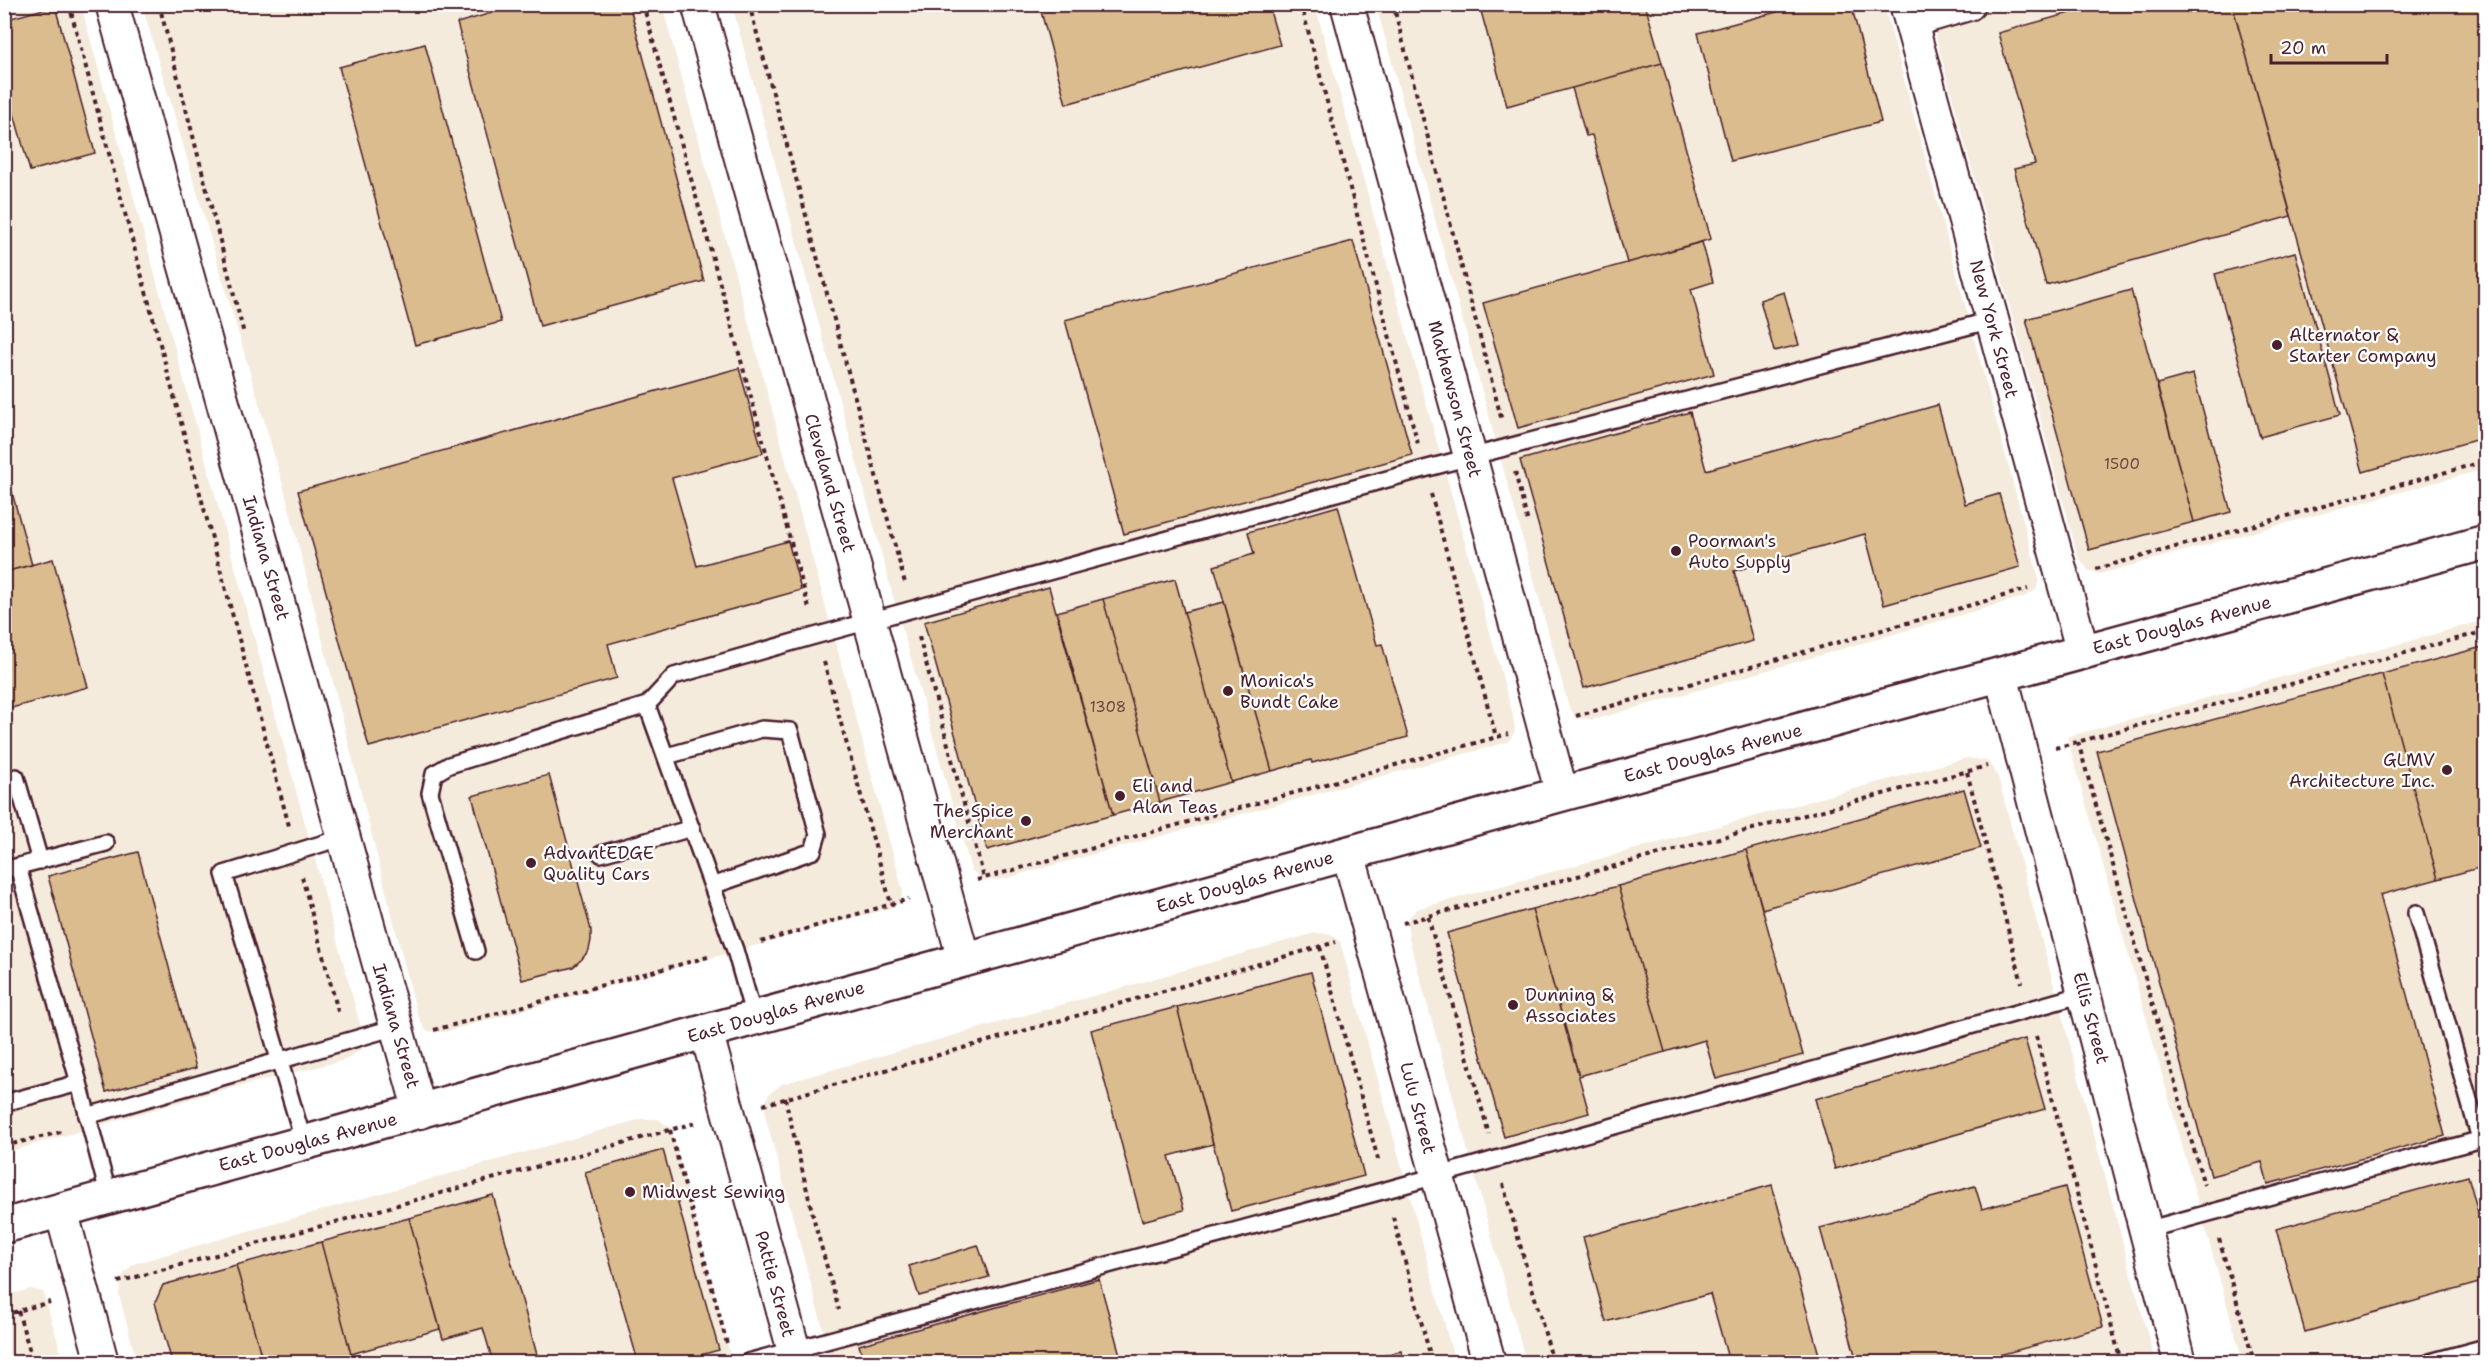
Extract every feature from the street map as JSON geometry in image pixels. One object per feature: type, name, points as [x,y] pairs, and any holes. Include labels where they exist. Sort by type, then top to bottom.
[{"type":"main road","name":"East Douglas Avenue","points":[[4,1226],[1562,794],[2486,542]]},
{"type":"street","name":"Indiana Street","points":[[112,4],[420,1112]]},
{"type":"street","name":"Cleveland Street","points":[[698,4],[964,960]]},
{"type":"street","name":"Mathewson Street","points":[[1347,4],[1562,794]]},
{"type":"street","points":[[1909,13],[1969,4]]},
{"type":"street","name":"New York Street","points":[[1909,13],[2083,652]]},
{"type":"street","name":"Ellis Street","points":[[2001,675],[2180,1362]]},
{"type":"street","name":"Lulu Street","points":[[1348,853],[1489,1362]]},
{"type":"street","name":"Pattie Street","points":[[706,1031],[795,1356]]},
{"type":"street","points":[[61,1210],[102,1362]]},
{"type":"lane","points":[[476,951],[430,793],[434,774],[448,765],[647,705],[674,676],[1470,456],[1992,320]]},
{"type":"lane","points":[[647,705],[735,950],[754,1017]]},
{"type":"lane","points":[[667,756],[762,729],[790,731],[818,834],[813,851],[712,886]]},
{"type":"lane","points":[[16,777],[40,861]]},
{"type":"lane","points":[[601,854],[692,828]]},
{"type":"lane","points":[[304,1143],[224,874],[344,837]]},
{"type":"lane","points":[[106,843],[11,869],[79,1083],[109,1197]]},
{"type":"lane","points":[[2146,1230],[2483,1138],[2416,913]]},
{"type":"lane","points":[[748,1362],[795,1356],[847,1335],[1437,1176],[2084,994]]},
{"type":"lane","points":[[89,1120],[346,1041],[398,1033]]},
{"type":"lane","points":[[4,1103],[79,1083]]},
{"type":"lane","points":[[2430,1362],[2486,1347]]},
{"type":"path","points":[[4,9],[21,4]]},
{"type":"path","points":[[69,4],[346,1041]]},
{"type":"path","points":[[643,4],[891,904]]},
{"type":"path","points":[[749,4],[984,878]]},
{"type":"path","points":[[1301,4],[1496,737]]},
{"type":"path","points":[[1393,4],[1529,525]]},
{"type":"path","points":[[398,1033],[735,950],[944,889],[1578,715],[2486,461]]},
{"type":"path","points":[[4,1315],[1370,933],[2486,631]]},
{"type":"path","points":[[1575,704],[1578,715]]},
{"type":"path","points":[[2078,742],[2254,1362]]},
{"type":"path","points":[[1967,771],[2121,1362]]},
{"type":"path","points":[[1320,947],[1432,1362]]},
{"type":"path","points":[[785,1098],[816,1228],[847,1335]]},
{"type":"path","points":[[4,1146],[89,1120]]},
{"type":"path","points":[[670,1130],[729,1351]]},
{"type":"path","points":[[18,1311],[33,1362]]},
{"type":"shaded area","points":[[5,5],[81,5],[363,1035],[362,1049],[345,1060],[204,1095],[5,1153]]},
{"type":"shaded area","points":[[142,5],[662,5],[903,891],[900,902],[890,908],[445,1032],[426,1031],[417,1014],[285,492]]},
{"type":"shaded area","points":[[732,5],[1315,5],[1513,715],[1515,731],[1508,742],[1003,879],[985,881],[971,870],[893,596]]},
{"type":"shaded area","points":[[1376,5],[1884,5],[2039,579],[2036,590],[2024,597],[1593,720],[1575,717],[1568,704]]},
{"type":"shaded area","points":[[1927,5],[2485,5],[2485,469],[2100,574],[2088,570],[2078,556]]},
{"type":"shaded area","points":[[2485,620],[2485,1362],[2243,1362],[2067,737]]},
{"type":"shaded area","points":[[1967,758],[1988,761],[1998,777],[2155,1362],[1526,1362],[1409,938],[1407,920],[1417,909]]},
{"type":"shaded area","points":[[1315,933],[1331,934],[1340,941],[1455,1362],[832,1362],[766,1119],[765,1105],[769,1094],[782,1084]]},
{"type":"shaded area","points":[[641,1119],[658,1119],[671,1128],[732,1362],[137,1362],[119,1295],[122,1276],[133,1264]]},
{"type":"shaded area","points":[[31,1289],[43,1292],[64,1362],[5,1362],[5,1296]]},
{"type":"building","points":[[523,4],[629,4],[704,281],[540,326],[457,23]]},
{"type":"building","points":[[1039,4],[1268,4],[1280,45],[1066,104]]},
{"type":"building","points":[[1479,4],[1645,4],[1662,63],[1507,106]]},
{"type":"building","points":[[1806,4],[1851,4],[1881,122],[1731,161],[1698,33]]},
{"type":"building","points":[[2102,4],[2232,4],[2291,216],[2046,285],[2014,169],[2035,164],[1998,33]]},
{"type":"building","points":[[2232,4],[2486,4],[2486,437],[2363,472]]},
{"type":"building","points":[[55,6],[95,153],[30,171],[4,78],[4,20]]},
{"type":"building","points":[[425,44],[501,322],[415,345],[339,67]]},
{"type":"building","points":[[1662,63],[1711,239],[1627,263],[1592,135],[1586,136],[1572,88]]},
{"type":"building","points":[[1353,241],[1412,455],[1124,534],[1065,320]]},
{"type":"building","points":[[1702,242],[1713,282],[1691,289],[1714,374],[1518,428],[1483,303]]},
{"type":"building","name":"Alternator & Starter Company","points":[[2295,252],[2340,415],[2260,437],[2215,274]]},
{"type":"building","points":[[2131,290],[2194,522],[2089,550],[2026,319]]},
{"type":"building","points":[[1784,292],[1799,345],[1774,351],[1760,300]]},
{"type":"building","points":[[739,368],[763,453],[672,478],[697,566],[788,541],[801,590],[608,644],[617,678],[369,747],[298,491]]},
{"type":"building","points":[[2193,374],[2231,512],[2194,522],[2157,384]]},
{"type":"building","name":"Poorman's Auto Supply","points":[[1938,405],[1965,504],[1999,494],[2020,567],[1884,605],[1865,534],[1734,571],[1753,641],[1584,688],[1520,460],[1690,412],[1706,470]]},
{"type":"building","points":[[10,485],[32,565],[4,572],[4,487]]},
{"type":"building","points":[[1338,506],[1377,645],[1382,644],[1408,737],[1312,763],[1311,760],[1272,771],[1214,566],[1254,554],[1248,532]]},
{"type":"building","points":[[53,559],[88,687],[4,710],[4,572]]},
{"type":"building","points":[[1175,579],[1231,782],[1160,802],[1103,599]]},
{"type":"building","points":[[1049,587],[1113,815],[987,850],[924,622]]},
{"type":"building","points":[[1103,599],[1160,802],[1113,815],[1057,612]]},
{"type":"building","name":"Monica's Bundt Cake","points":[[1224,602],[1272,771],[1231,782],[1184,612]]},
{"type":"building","name":"GLMV Architecture Inc.","points":[[2486,646],[2486,866],[2438,879],[2382,674]]},
{"type":"building","points":[[2382,674],[2438,879],[2380,895],[2445,1136],[2268,1184],[2262,1162],[2211,1176],[2097,751]]},
{"type":"building","name":"AdvantEDGE Quality Cars","points":[[549,775],[591,930],[591,940],[589,950],[573,967],[522,980],[472,796]]},
{"type":"building","points":[[1964,789],[1981,848],[1762,909],[1746,850]]},
{"type":"building","points":[[1746,850],[1803,1055],[1716,1079],[1705,1040],[1665,1052],[1618,886]]},
{"type":"building","points":[[138,852],[196,1068],[106,1092],[48,876]]},
{"type":"building","points":[[1618,886],[1665,1052],[1579,1076],[1532,909]]},
{"type":"building","name":"Dunning & Associates","points":[[1532,909],[1589,1113],[1504,1137],[1447,933]]},
{"type":"building","points":[[1311,972],[1364,1176],[1231,1211],[1177,1007]]},
{"type":"building","points":[[1177,1007],[1213,1144],[1169,1156],[1184,1210],[1142,1221],[1091,1030]]},
{"type":"building","points":[[2025,1039],[2045,1109],[1835,1169],[1815,1099]]},
{"type":"building","points":[[663,1150],[719,1350],[675,1362],[638,1362],[585,1172]]},
{"type":"building","points":[[2468,1176],[2486,1240],[2486,1281],[2305,1332],[2276,1229]]},
{"type":"building","points":[[1772,1185],[1821,1362],[1729,1362],[1710,1294],[1606,1322],[1583,1237]]},
{"type":"building","points":[[1975,1186],[1982,1209],[2065,1187],[2103,1327],[1973,1362],[1857,1362],[1820,1228]]},
{"type":"building","points":[[493,1195],[539,1362],[493,1362],[483,1328],[443,1339],[409,1218]]},
{"type":"building","points":[[409,1218],[440,1329],[351,1354],[321,1242]]},
{"type":"building","points":[[321,1242],[351,1354],[318,1362],[263,1362],[236,1265]]},
{"type":"building","points":[[978,1245],[989,1277],[919,1296],[909,1266]]},
{"type":"building","points":[[236,1265],[263,1362],[172,1362],[155,1303],[163,1285]]},
{"type":"building","points":[[1099,1279],[1122,1362],[864,1362],[859,1345]]},
{"type":"building","points":[[1401,1351],[1404,1362],[1359,1362]]},
{"type":"place","name":"Alternator & Starter Company","points":[[2277,345]]},
{"type":"place","name":"Poorman's Auto Supply","points":[[1676,551]]},
{"type":"place","name":"Monica's Bundt Cake","points":[[1228,691]]},
{"type":"place","name":"GLMV Architecture Inc.","points":[[2447,770]]},
{"type":"place","name":"Eli and Alan Teas","points":[[1120,796]]},
{"type":"place","name":"The Spice Merchant","points":[[1026,821]]},
{"type":"place","name":"AdvantEDGE Quality Cars","points":[[531,863]]},
{"type":"place","name":"Dunning & Associates","points":[[1513,1005]]},
{"type":"place","name":"Midwest Sewing","points":[[630,1192]]}]
